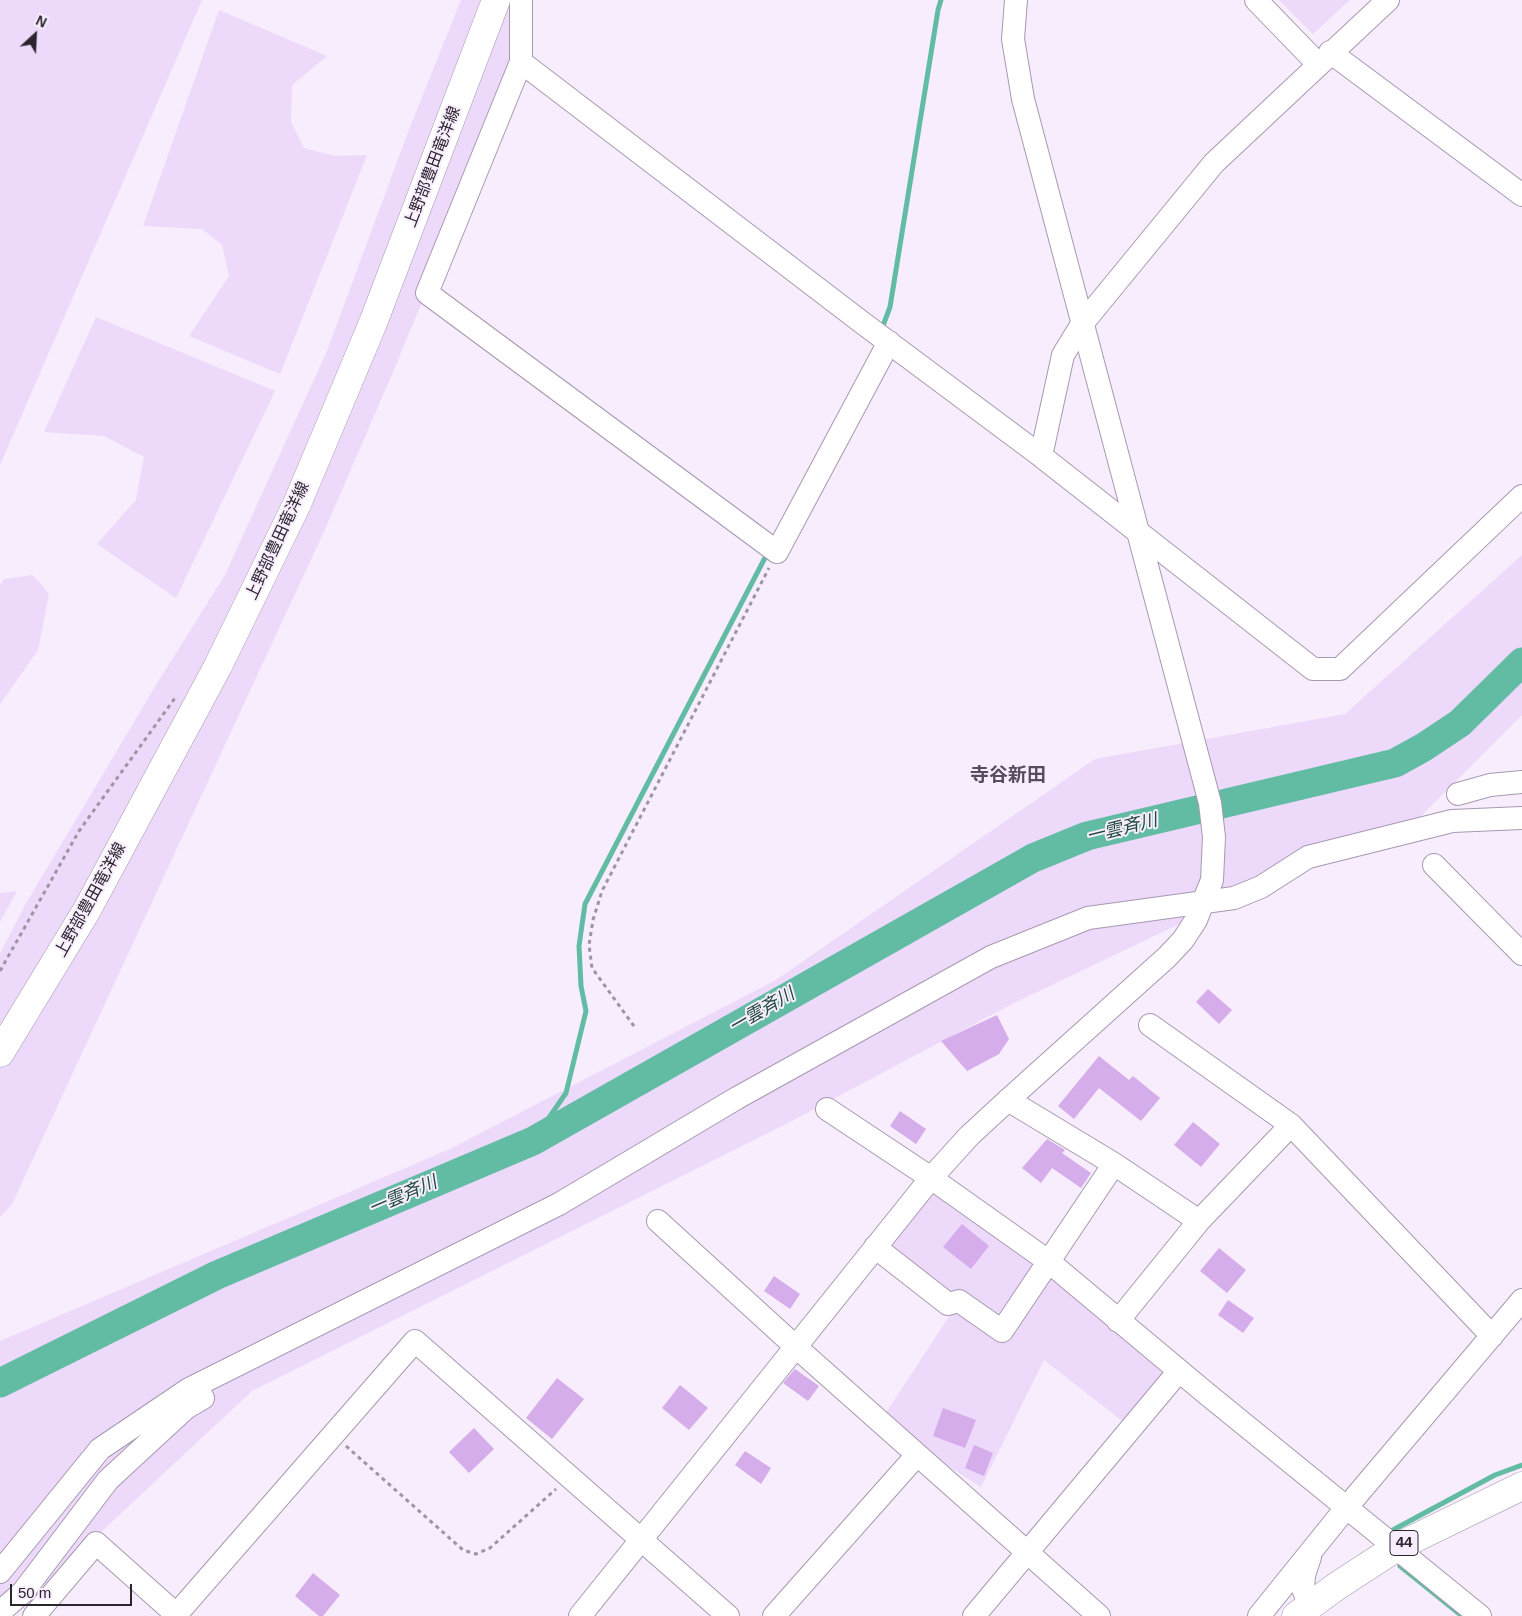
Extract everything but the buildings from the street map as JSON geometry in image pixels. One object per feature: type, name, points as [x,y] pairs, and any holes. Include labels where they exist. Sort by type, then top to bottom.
[{"type":"main road","name":"上野部豊田竜洋線","points":[[0,1053],[87,910],[218,666],[297,504],[372,323],[496,0]]},
{"type":"main road","name":"44","points":[[1303,1611],[1397,1547],[1522,1486]]},
{"type":"street","points":[[520,0],[521,62],[427,293],[777,552],[889,342]]},
{"type":"street","points":[[580,1616],[931,1178],[970,1136],[1008,1100],[1167,957],[1183,940],[1204,901],[1212,880],[1214,838],[1210,803],[1023,99],[1013,39],[1016,0]]},
{"type":"street","points":[[1256,0],[1324,58],[1522,196]]},
{"type":"street","points":[[1041,456],[1063,355],[1082,324],[1214,163],[1388,0]]},
{"type":"street","points":[[521,62],[864,324],[1041,456],[1138,534],[1313,669],[1340,669],[1522,496]]},
{"type":"street","points":[[1458,794],[1490,785],[1522,782]]},
{"type":"street","points":[[0,1572],[100,1449],[189,1389],[559,1204],[737,1098],[991,957],[1088,918],[1234,898],[1261,887],[1308,858],[1522,803]]},
{"type":"street","points":[[1452,820],[1522,818]]},
{"type":"street","points":[[1434,865],[1522,954]]},
{"type":"street","points":[[1150,1025],[1291,1124],[1492,1336]]},
{"type":"street","points":[[1008,1100],[1114,1164],[1199,1221]]},
{"type":"street","points":[[827,1109],[931,1178],[1048,1261],[1178,1371],[1480,1616]]},
{"type":"street","points":[[1118,1321],[1199,1221],[1291,1124]]},
{"type":"street","points":[[875,1247],[948,1304],[959,1301],[1002,1331],[1114,1164]]},
{"type":"street","points":[[658,1221],[796,1347],[1099,1616]]},
{"type":"street","points":[[1259,1616],[1346,1508],[1522,1300]]},
{"type":"street","points":[[34,1616],[96,1543],[176,1616],[415,1341],[728,1616]]},
{"type":"street","points":[[0,1612],[23,1592],[108,1480],[186,1408],[228,1384],[242,1363]]},
{"type":"street","points":[[974,1616],[1178,1371]]},
{"type":"street","points":[[774,1616],[917,1455]]},
{"type":"street","points":[[1303,1611],[1304,1575],[1311,1551]]},
{"type":"path","points":[[634,1026],[592,968],[589,945],[592,920],[602,891],[777,552]]},
{"type":"path","points":[[0,972],[79,831],[179,692]]},
{"type":"path","points":[[333,1435],[463,1550],[476,1554],[490,1548],[570,1477]]},
{"type":"shaded area","points":[[0,0],[202,0],[0,465]]},
{"type":"shaded area","points":[[461,0],[521,0],[521,62],[393,372],[326,527],[12,1204],[0,1217],[0,954],[25,905],[156,685],[225,575],[327,351],[410,127]]},
{"type":"shaded area","points":[[1279,0],[1350,0],[1313,34]]},
{"type":"shaded area","points":[[219,10],[327,56],[292,85],[291,122],[304,148],[335,156],[367,155],[280,374],[189,336],[229,276],[222,245],[202,229],[143,226]]},
{"type":"shaded area","points":[[96,317],[275,391],[176,598],[97,544],[136,500],[144,457],[104,436],[44,432]]},
{"type":"shaded area","points":[[1522,555],[1522,715],[1416,821],[1234,898],[1012,1004],[786,1124],[252,1391],[11,1616],[0,1616],[0,1341],[450,1149],[776,980],[1095,759],[1345,714]]},
{"type":"shaded area","points":[[33,575],[49,594],[38,650],[0,704],[0,585],[4,579]]},
{"type":"shaded area","points":[[17,891],[0,922],[0,893]]},
{"type":"shaded area","points":[[931,1178],[1171,1379],[1131,1428],[1044,1360],[981,1487],[880,1422],[959,1301],[882,1239]]},
{"type":"waterway","points":[[881,331],[890,307],[941,0]]},
{"type":"waterway","points":[[533,1141],[566,1093],[586,1011],[581,986],[579,946],[585,904],[768,552]]},
{"type":"waterway","name":"一雲斉川","points":[[0,1383],[217,1275],[533,1141],[1033,858],[1087,836],[1395,763],[1424,747],[1460,723],[1522,662]]},
{"type":"waterway","points":[[1391,1531],[1495,1475],[1522,1465]]},
{"type":"waterway","points":[[1400,1566],[1462,1616]]},
{"type":"district","name":"寺谷新田","points":[[1008,776]]}]
